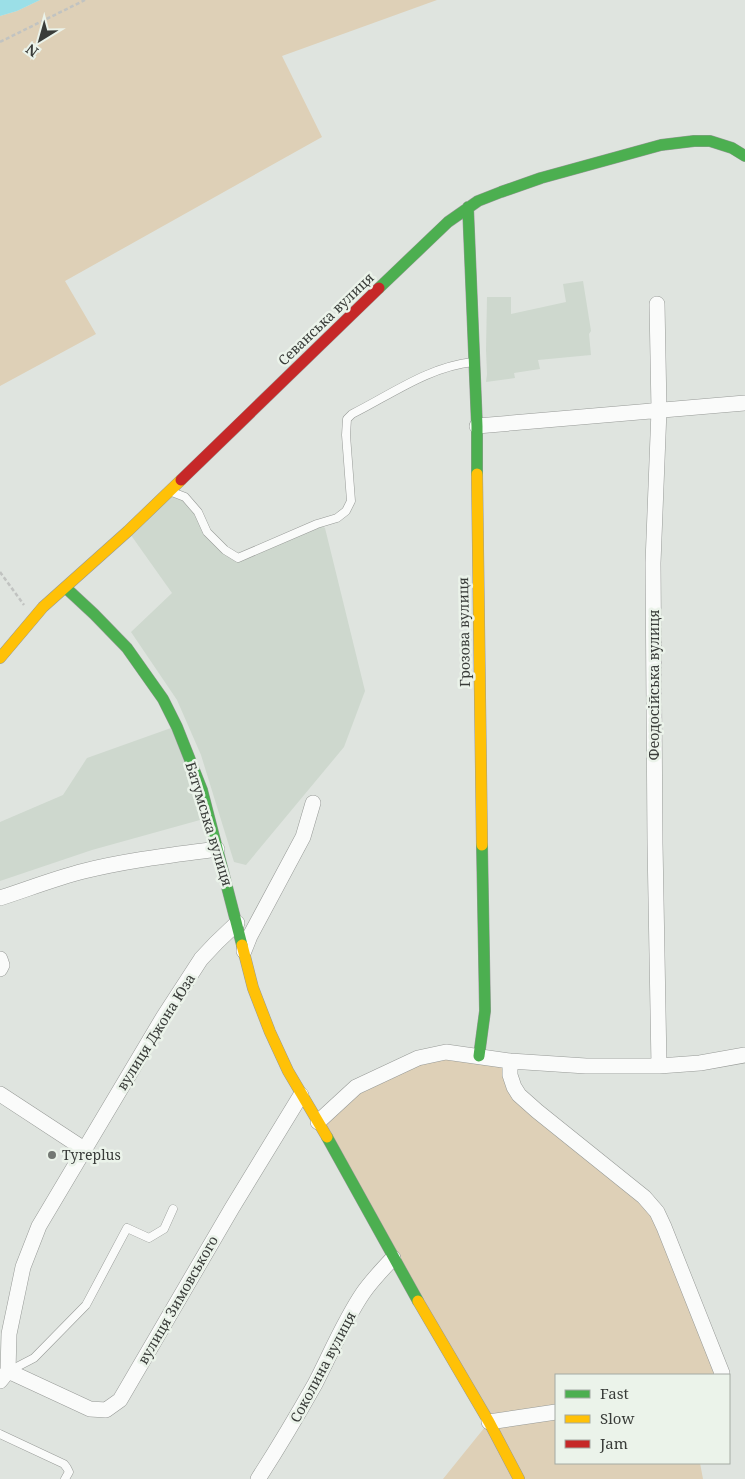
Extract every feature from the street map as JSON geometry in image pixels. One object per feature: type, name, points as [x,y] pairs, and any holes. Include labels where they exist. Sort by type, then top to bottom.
[{"type":"street","name":"Севанська вулиця","points":[[0,658],[43,607],[170,491],[448,222],[468,207],[478,201],[541,178],[661,145],[710,141],[732,148],[745,156]]},
{"type":"street","name":"Грозова вулиця","points":[[468,207],[476,362],[485,1012],[479,1056]]},
{"type":"street","name":"Феодосійська вулиця","points":[[657,304],[659,410],[653,563],[654,843],[659,1066]]},
{"type":"street","points":[[477,426],[745,403]]},
{"type":"street","name":"Батумська вулиця","points":[[66,588],[127,648],[162,699],[177,727],[202,790],[253,988],[270,1032],[301,1095],[489,1422],[519,1479]]},
{"type":"street","points":[[244,950],[303,837],[313,803]]},
{"type":"street","points":[[0,898],[85,871],[217,848]]},
{"type":"street","name":"вулиця Джона Юза","points":[[4,1376],[9,1334],[22,1267],[38,1226],[164,1016],[201,959],[237,923]]},
{"type":"street","points":[[0,959],[2,965],[0,969]]},
{"type":"street","points":[[318,1122],[356,1086],[418,1058],[446,1052],[510,1061],[586,1066],[659,1066],[700,1063],[745,1055]]},
{"type":"street","points":[[510,1061],[510,1075],[519,1095],[644,1196],[657,1212],[721,1374]]},
{"type":"street","points":[[0,1094],[84,1149]]},
{"type":"street","name":"вулиця Зимовського","points":[[4,1376],[90,1409],[106,1410],[120,1400],[232,1208],[301,1095]]},
{"type":"street","name":"Соколина вулиця","points":[[258,1479],[282,1442],[316,1382],[338,1336],[363,1293],[393,1258]]},
{"type":"street","points":[[489,1422],[555,1412]]},
{"type":"lane","points":[[170,491],[185,497],[198,512],[207,532],[225,550],[238,558],[317,524],[337,518],[346,511],[351,501],[347,452],[347,419],[352,414],[394,390],[434,371],[463,363],[476,362]]},
{"type":"lane","points":[[4,1376],[34,1358],[86,1305],[127,1228],[149,1238],[164,1229],[173,1209]]},
{"type":"lane","points":[[0,1434],[64,1464],[68,1468],[65,1479]]},
{"type":"path","points":[[0,42],[85,0]]},
{"type":"path","points":[[0,572],[33,618]]},
{"type":"shaded area","points":[[40,0],[437,0],[282,56],[322,137],[65,281],[96,334],[0,386],[0,16],[17,11]]},
{"type":"shaded area","points":[[583,281],[591,331],[589,334],[591,355],[538,360],[540,369],[514,373],[515,378],[486,382],[487,297],[511,297],[511,314],[566,302],[563,284]]},
{"type":"shaded area","points":[[170,491],[185,497],[207,532],[238,558],[317,524],[325,528],[365,691],[344,747],[246,865],[234,862],[201,755],[177,700],[131,632],[172,593],[128,531]]},
{"type":"shaded area","points":[[171,728],[186,759],[200,820],[92,850],[0,881],[0,822],[63,795],[87,758]]},
{"type":"shaded area","points":[[418,1058],[510,1061],[514,1087],[644,1197],[721,1374],[555,1374],[555,1464],[700,1464],[703,1479],[443,1479],[489,1422],[318,1122],[342,1099]]},
{"type":"water","points":[[0,0],[40,0],[17,11],[0,16]]},
{"type":"traffic: fast","points":[[379,288],[448,222],[478,201],[501,192],[541,178],[661,145],[710,141],[732,148],[745,156]]},
{"type":"traffic: fast","points":[[468,207],[477,426],[477,474]]},
{"type":"traffic: fast","points":[[66,588],[127,648],[163,699],[177,727],[202,790],[242,945]]},
{"type":"traffic: fast","points":[[479,1056],[485,1011],[482,845]]},
{"type":"traffic: fast","points":[[327,1137],[418,1301]]},
{"type":"traffic: slow","points":[[477,474],[482,845]]},
{"type":"traffic: slow","points":[[0,658],[43,607],[128,531],[181,480]]},
{"type":"traffic: slow","points":[[242,945],[253,988],[270,1032],[288,1071],[327,1137]]},
{"type":"traffic: slow","points":[[418,1301],[489,1422],[519,1479]]},
{"type":"traffic: jam","points":[[181,480],[379,288]]},
{"type":"place","name":"Tyreplus","points":[[52,1155]]}]
